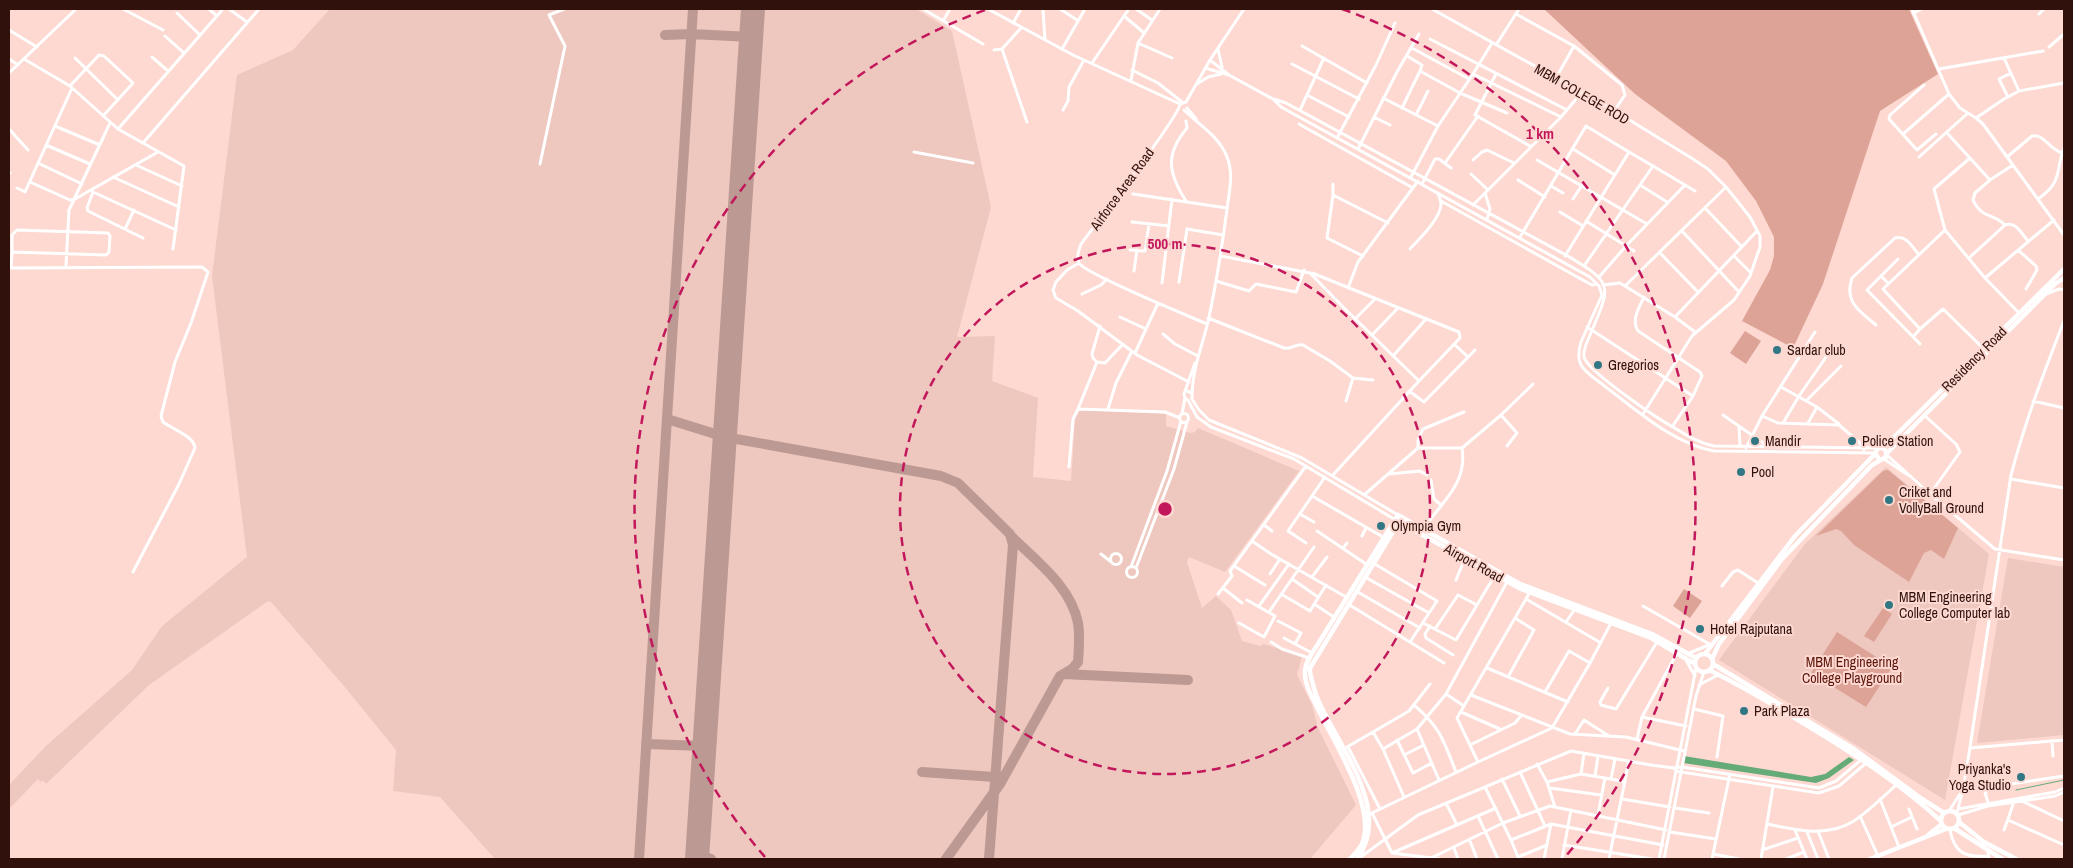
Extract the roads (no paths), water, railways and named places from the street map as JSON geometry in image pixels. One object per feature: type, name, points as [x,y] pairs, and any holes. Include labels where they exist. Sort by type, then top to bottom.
[{"type":"main road","name":"Residency Road","points":[[1705,654],[1796,536],[1878,451],[2064,269]]},
{"type":"main road","name":"Residency Road","points":[[1707,671],[1713,662],[1719,644],[1787,553],[1830,507],[1884,457],[1924,415],[2064,278]]},
{"type":"main road","points":[[1878,451],[1884,457]]},
{"type":"main road","points":[[1878,451],[1884,457]]},
{"type":"main road","points":[[1350,859],[1362,845],[1364,812],[1352,776],[1314,702],[1305,672],[1311,656],[1334,616],[1383,537],[1398,518]]},
{"type":"main road","points":[[1358,859],[1367,843],[1371,814],[1346,748],[1319,702],[1310,672],[1314,659],[1373,563],[1398,518]]},
{"type":"main road","name":"Airport Road","points":[[1398,518],[1507,582],[1658,642],[1677,653],[1696,658]]},
{"type":"main road","name":"Airport Road","points":[[1398,518],[1520,584],[1642,630],[1686,656],[1696,666],[1718,674],[1758,696],[1863,762],[1896,785],[1941,823],[1989,856],[2002,859]]},
{"type":"main road","points":[[1696,666],[1696,658],[1705,654],[1713,662],[1854,749],[1946,812],[1958,812],[1959,822],[1984,842],[2016,859]]},
{"type":"main road","points":[[1925,838],[1941,823],[1946,812]]},
{"type":"main road","points":[[1872,859],[1950,829],[1959,822]]},
{"type":"street","points":[[9,73],[76,9]]},
{"type":"street","points":[[123,9],[163,30]]},
{"type":"street","points":[[209,9],[217,16]]},
{"type":"street","points":[[118,129],[223,9]]},
{"type":"street","points":[[229,9],[247,22]]},
{"type":"street","points":[[143,143],[259,9]]},
{"type":"street","points":[[540,164],[565,46],[548,15],[564,9]]},
{"type":"street","points":[[923,9],[983,44]]},
{"type":"street","points":[[943,21],[950,9]]},
{"type":"street","points":[[988,9],[1045,41],[1183,106]]},
{"type":"street","points":[[1013,23],[1021,9]]},
{"type":"street","points":[[1043,9],[1045,41]]},
{"type":"street","points":[[1060,9],[1077,20]]},
{"type":"street","points":[[1062,49],[1085,9]]},
{"type":"street","points":[[1092,63],[1129,9]]},
{"type":"street","points":[[1136,9],[1152,20]]},
{"type":"street","points":[[1131,80],[1138,43],[1143,32],[1160,9]]},
{"type":"street","name":"Airforce Area Road","points":[[1079,263],[1078,254],[1081,244],[1183,106],[1210,60],[1244,9]]},
{"type":"street","name":"MBM COLEGE ROD","points":[[1432,9],[1582,92],[1708,169],[1726,187],[1750,217],[1758,231]]},
{"type":"street","points":[[1496,45],[1519,9]]},
{"type":"street","points":[[1922,9],[1913,11],[1949,94],[1960,108],[1976,118],[2014,165],[2064,235]]},
{"type":"street","points":[[2039,14],[2044,9]]},
{"type":"street","points":[[177,13],[200,35]]},
{"type":"street","points":[[1516,14],[1574,46],[1607,72],[1625,90],[1625,95],[1614,111]]},
{"type":"street","points":[[1124,16],[1143,32]]},
{"type":"street","points":[[1337,138],[1367,83],[1395,23]]},
{"type":"street","points":[[994,50],[1002,49],[1021,28]]},
{"type":"street","points":[[9,30],[37,46]]},
{"type":"street","points":[[1354,153],[1420,34]]},
{"type":"street","points":[[2048,47],[2064,34]]},
{"type":"street","points":[[165,36],[184,52]]},
{"type":"street","points":[[1430,39],[1567,110]]},
{"type":"street","points":[[1411,178],[1438,126],[1479,65],[1492,42]]},
{"type":"street","points":[[1138,43],[1172,58]]},
{"type":"street","points":[[1302,46],[1367,83]]},
{"type":"street","points":[[1556,78],[1574,46]]},
{"type":"street","points":[[1412,48],[1469,79]]},
{"type":"street","points":[[1002,49],[1027,122]]},
{"type":"street","points":[[1218,49],[1223,69]]},
{"type":"street","points":[[1939,69],[2043,51]]},
{"type":"street","points":[[17,188],[25,192],[71,87],[99,54],[104,56],[133,83],[103,116]]},
{"type":"street","points":[[1402,108],[1422,65],[1407,56]]},
{"type":"street","points":[[152,57],[168,72]]},
{"type":"street","points":[[75,58],[118,100]]},
{"type":"street","points":[[1300,110],[1324,58]]},
{"type":"street","points":[[2004,58],[2019,91]]},
{"type":"street","points":[[9,59],[18,64]]},
{"type":"street","points":[[24,59],[71,87],[110,124],[184,166],[174,249]]},
{"type":"street","points":[[1063,110],[1068,101],[1069,87],[1084,60]]},
{"type":"street","points":[[1210,60],[1230,75],[1273,99],[1286,103],[1361,143],[1566,255],[1599,277],[1604,285],[1606,298],[1584,351],[1587,363],[1646,410],[1672,427],[1708,445],[1864,449],[1878,451]]},
{"type":"street","points":[[1292,64],[1358,99]]},
{"type":"street","points":[[1206,68],[1221,74],[1230,75]]},
{"type":"street","points":[[1132,70],[1166,88],[1221,146],[1230,164],[1221,256],[1207,324],[1184,394],[1189,400],[1187,415],[1189,418],[1174,469],[1133,567],[1167,472],[1181,418],[1189,400],[1192,392],[1197,358]]},
{"type":"street","points":[[1420,71],[1460,93],[1507,113]]},
{"type":"street","points":[[2008,97],[1998,79],[2011,73]]},
{"type":"street","points":[[1196,84],[1208,77],[1221,74]]},
{"type":"street","points":[[1473,74],[1561,117]]},
{"type":"street","points":[[1496,74],[1475,115],[1530,146]]},
{"type":"street","points":[[1976,118],[2019,91],[2064,83]]},
{"type":"street","points":[[1924,85],[1889,117],[1917,150],[1936,134]]},
{"type":"street","points":[[1416,116],[1428,91]]},
{"type":"street","points":[[1473,205],[1561,117],[1582,92]]},
{"type":"street","points":[[1903,134],[1949,94]]},
{"type":"street","points":[[1307,95],[1349,117]]},
{"type":"street","points":[[1383,98],[1438,126]]},
{"type":"street","points":[[1273,99],[1281,107],[1584,272],[1599,285],[1601,299],[1587,327],[1579,350],[1581,364],[1586,371],[1669,432],[1697,446],[1714,451],[1744,450],[1865,454],[1878,451]]},
{"type":"street","points":[[1919,157],[1968,113]]},
{"type":"street","points":[[1445,163],[1478,116]]},
{"type":"street","points":[[1374,117],[1390,125]]},
{"type":"street","points":[[1186,121],[1187,128],[1174,144],[1172,164],[1174,179],[1187,201]]},
{"type":"street","points":[[66,265],[66,232],[69,210],[110,124]]},
{"type":"street","points":[[1299,124],[1354,153],[1413,188]]},
{"type":"street","points":[[55,126],[100,145]]},
{"type":"street","points":[[1520,237],[1586,126],[1695,191]]},
{"type":"street","points":[[9,129],[28,150]]},
{"type":"street","points":[[1947,133],[1990,180]]},
{"type":"street","points":[[2007,157],[2032,136],[2036,135],[2041,137],[2053,150],[2062,153]]},
{"type":"street","points":[[46,145],[90,164]]},
{"type":"street","points":[[2038,198],[2051,189],[2055,182],[2061,168],[2064,148]]},
{"type":"street","points":[[1573,149],[1615,174]]},
{"type":"street","points":[[1473,160],[1487,150],[1514,162]]},
{"type":"street","points":[[30,182],[70,200],[75,199],[158,152]]},
{"type":"street","points":[[914,152],[973,163]]},
{"type":"street","points":[[1563,260],[1629,152]]},
{"type":"street","points":[[1970,158],[1934,189],[1945,230],[1985,278],[2020,313]]},
{"type":"street","points":[[1422,184],[1435,159],[1451,168]]},
{"type":"street","points":[[1536,160],[1624,209],[1647,224]]},
{"type":"street","points":[[38,164],[82,184]]},
{"type":"street","points":[[135,164],[182,186]]},
{"type":"street","points":[[2005,225],[1998,218],[1984,215],[1973,200],[1975,193],[1990,180],[2014,165]]},
{"type":"street","points":[[1584,266],[1653,166]]},
{"type":"street","points":[[1471,174],[1486,192],[1490,206],[1487,219]]},
{"type":"street","points":[[113,177],[179,207]]},
{"type":"street","points":[[1518,180],[1545,197]]},
{"type":"street","points":[[1348,288],[1358,262],[1418,181]]},
{"type":"street","points":[[1333,184],[1327,238],[1363,256]]},
{"type":"street","points":[[1573,199],[1582,185]]},
{"type":"street","points":[[1640,185],[1668,202]]},
{"type":"street","points":[[1599,277],[1685,185]]},
{"type":"street","points":[[95,186],[88,210],[143,238]]},
{"type":"street","points":[[1551,186],[1563,193]]},
{"type":"street","points":[[1625,286],[1726,187]]},
{"type":"street","points":[[93,192],[176,230]]},
{"type":"street","points":[[1410,249],[1433,222],[1440,209],[1441,201],[1438,192]]},
{"type":"street","points":[[1133,194],[1227,208]]},
{"type":"street","points":[[1333,195],[1388,223]]},
{"type":"street","points":[[1162,283],[1172,199]]},
{"type":"street","points":[[1441,201],[1587,283],[1604,285],[1616,282],[1625,286],[1675,317],[1695,332]]},
{"type":"street","points":[[1705,208],[1742,246]]},
{"type":"street","points":[[125,229],[134,210]]},
{"type":"street","points":[[1560,212],[1583,226]]},
{"type":"street","points":[[1985,278],[2054,220]]},
{"type":"street","points":[[1586,221],[1634,251]]},
{"type":"street","points":[[1132,222],[1169,226]]},
{"type":"street","points":[[1130,250],[1145,251],[1149,224]]},
{"type":"street","points":[[1969,258],[2005,225],[2013,224],[2028,241]]},
{"type":"street","points":[[1179,282],[1187,229],[1223,235]]},
{"type":"street","points":[[12,252],[106,254],[109,252],[110,238],[108,233],[17,230],[12,235],[10,268],[202,267],[208,272],[191,323],[175,362],[161,416],[163,422],[193,441],[195,448],[179,484],[133,572]]},
{"type":"street","points":[[1920,329],[1884,290],[1888,283],[1945,230]]},
{"type":"street","points":[[1682,231],[1739,292]]},
{"type":"street","points":[[1675,317],[1758,231]]},
{"type":"street","points":[[1643,414],[1695,332],[1727,307],[1751,274],[1760,247],[1758,231]]},
{"type":"street","points":[[1876,325],[1855,308],[1852,302],[1852,278],[1891,240],[1898,237],[1906,239],[1919,255]]},
{"type":"street","points":[[1134,271],[1137,250]]},
{"type":"street","points":[[2018,250],[2036,266],[2037,270],[2026,289]]},
{"type":"street","points":[[1546,259],[1550,253]]},
{"type":"street","points":[[1660,253],[1698,292]]},
{"type":"street","points":[[1221,256],[1304,270],[1459,332],[1461,336],[1454,344],[1332,476]]},
{"type":"street","points":[[1734,256],[1751,274]]},
{"type":"street","points":[[1898,259],[1867,290],[1920,344]]},
{"type":"street","points":[[1188,382],[1133,352],[1100,326],[1056,298],[1054,294],[1056,282],[1068,270],[1079,263],[1107,279],[1207,324]]},
{"type":"street","points":[[1216,281],[1249,291],[1256,284],[1296,292],[1304,270]]},
{"type":"street","points":[[1310,273],[1419,381]]},
{"type":"street","points":[[1881,276],[1888,283]]},
{"type":"street","points":[[1082,294],[1101,285],[1107,279]]},
{"type":"street","points":[[2046,294],[2059,289],[2064,290]]},
{"type":"street","points":[[1644,297],[1636,316],[1636,328],[1641,335],[1679,357],[1700,372],[1702,380],[1672,427]]},
{"type":"street","points":[[1355,319],[1375,299]]},
{"type":"street","points":[[1108,409],[1116,383],[1147,329],[1158,303]]},
{"type":"street","points":[[1372,335],[1398,308]]},
{"type":"street","points":[[1913,337],[1943,309],[1984,349]]},
{"type":"street","points":[[1120,316],[1147,329]]},
{"type":"street","points":[[1208,318],[1284,348],[1288,349],[1303,345],[1330,361],[1353,378],[1373,380]]},
{"type":"street","points":[[1393,356],[1426,320]]},
{"type":"street","points":[[1958,812],[1970,748],[2011,479],[2020,441],[2033,402],[2064,321]]},
{"type":"street","points":[[1100,326],[1092,354],[1097,362],[1105,363],[1123,344]]},
{"type":"street","points":[[1587,327],[1692,396]]},
{"type":"street","points":[[1744,450],[1762,416],[1815,332]]},
{"type":"street","points":[[1163,334],[1197,358]]},
{"type":"street","points":[[1454,344],[1468,357]]},
{"type":"street","points":[[1410,391],[1424,402],[1475,350]]},
{"type":"street","points":[[1783,423],[1831,350]]},
{"type":"street","points":[[1069,467],[1073,419],[1097,362]]},
{"type":"street","points":[[1807,400],[1841,366]]},
{"type":"street","points":[[1346,401],[1353,378]]},
{"type":"street","points":[[1364,494],[1418,448],[1462,448],[1501,415],[1532,384]]},
{"type":"street","points":[[1781,387],[1817,407],[1864,449],[1865,454]]},
{"type":"street","points":[[1186,391],[1192,392]]},
{"type":"street","name":"Airport Road","points":[[1189,400],[1204,416],[1214,423],[1302,458],[1364,494],[1398,518]]},
{"type":"street","name":"Airport Road","points":[[1189,400],[1197,417],[1211,427],[1294,459],[1398,518]]},
{"type":"street","points":[[2033,402],[2064,408]]},
{"type":"street","points":[[1808,423],[1817,407]]},
{"type":"street","points":[[1078,409],[1165,412],[1187,422]]},
{"type":"street","points":[[1418,448],[1418,440],[1423,429],[1464,412]]},
{"type":"street","points":[[1181,418],[1187,415]]},
{"type":"street","points":[[1501,415],[1517,433],[1507,446]]},
{"type":"street","points":[[1723,415],[1769,447]]},
{"type":"street","points":[[1924,415],[1956,444],[1960,452],[1930,494]]},
{"type":"street","points":[[1762,416],[1778,423],[1839,425]]},
{"type":"street","points":[[1740,426],[1740,446]]},
{"type":"street","points":[[1430,520],[1458,484],[1463,466],[1462,448]]},
{"type":"street","points":[[1884,457],[1990,545],[2000,550],[2064,560]]},
{"type":"street","points":[[1218,594],[1232,576],[1230,571],[1306,466]]},
{"type":"street","points":[[1388,474],[1420,471],[1427,475]]},
{"type":"street","points":[[1306,542],[1288,531],[1325,477]]},
{"type":"street","points":[[2011,479],[2064,488]]},
{"type":"street","points":[[1431,480],[1431,491],[1434,499],[1441,505]]},
{"type":"street","points":[[1312,496],[1383,537]]},
{"type":"street","points":[[1300,514],[1314,522]]},
{"type":"street","points":[[1264,525],[1272,531]]},
{"type":"street","points":[[1362,536],[1366,528]]},
{"type":"street","points":[[1317,531],[1366,564]]},
{"type":"street","points":[[1252,540],[1280,559],[1346,597]]},
{"type":"street","points":[[1343,548],[1347,543]]},
{"type":"street","points":[[1269,612],[1314,548]]},
{"type":"street","points":[[1101,554],[1113,554],[1119,555],[1121,560],[1116,564],[1101,554]]},
{"type":"street","points":[[1111,562],[1110,558],[1113,554]]},
{"type":"street","points":[[1312,577],[1327,557]]},
{"type":"street","points":[[1456,580],[1465,558]]},
{"type":"street","points":[[1270,574],[1280,559]]},
{"type":"street","points":[[1373,563],[1437,601],[1410,642]]},
{"type":"street","points":[[1259,606],[1289,564]]},
{"type":"street","points":[[1234,566],[1265,585]]},
{"type":"street","points":[[1722,586],[1733,572],[1738,570],[1758,584]]},
{"type":"street","points":[[1424,622],[1456,640],[1495,575]]},
{"type":"street","points":[[1364,576],[1429,614]]},
{"type":"street","points":[[1291,579],[1318,596]]},
{"type":"street","points":[[1383,749],[1417,729],[1446,694],[1507,582]]},
{"type":"street","points":[[1281,594],[1310,611],[1326,585]]},
{"type":"street","points":[[1223,588],[1242,603]]},
{"type":"street","points":[[1356,591],[1420,628]]},
{"type":"street","points":[[1478,762],[1457,718],[1530,592]]},
{"type":"street","points":[[1435,629],[1458,595],[1477,605]]},
{"type":"street","points":[[1526,599],[1602,642]]},
{"type":"street","points":[[1239,623],[1264,637],[1275,616],[1247,600]]},
{"type":"street","points":[[1314,604],[1334,616]]},
{"type":"street","points":[[1348,604],[1444,664]]},
{"type":"street","points":[[1643,606],[1712,644]]},
{"type":"street","points":[[1566,622],[1575,610]]},
{"type":"street","points":[[1508,677],[1534,630],[1515,618]]},
{"type":"street","points":[[1278,621],[1301,634],[1295,644]]},
{"type":"street","points":[[1392,853],[1386,838],[1371,814],[1439,780],[1552,728],[1611,623]]},
{"type":"street","points":[[1430,626],[1425,634],[1426,638],[1453,655]]},
{"type":"street","points":[[1284,638],[1311,656]]},
{"type":"street","points":[[1271,642],[1282,649],[1311,656]]},
{"type":"street","points":[[1608,688],[1601,700],[1601,705],[1616,709],[1658,642]]},
{"type":"street","points":[[1695,679],[1686,656],[1712,644]]},
{"type":"street","points":[[1544,692],[1569,650],[1590,663]]},
{"type":"street","points":[[1637,739],[1642,717],[1677,653]]},
{"type":"street","points":[[1664,859],[1678,769],[1689,719],[1696,666]]},
{"type":"street","points":[[1486,668],[1568,702]]},
{"type":"street","points":[[1682,751],[1686,726],[1694,709],[1698,686],[1707,671]]},
{"type":"street","points":[[1698,686],[1718,674]]},
{"type":"street","points":[[1380,809],[1346,748],[1404,716],[1415,706],[1430,684]]},
{"type":"street","points":[[1446,694],[1464,706]]},
{"type":"street","points":[[1471,695],[1552,728],[1575,734],[1637,739],[1682,751]]},
{"type":"street","points":[[1415,706],[1428,716],[1439,730],[1456,772]]},
{"type":"street","points":[[1694,709],[1723,716],[1717,757]]},
{"type":"street","points":[[1461,712],[1500,730]]},
{"type":"street","points":[[1470,745],[1515,723],[1521,716]]},
{"type":"street","points":[[1642,717],[1686,726]]},
{"type":"street","points":[[1575,734],[1584,720],[1609,736]]},
{"type":"street","points":[[1417,729],[1439,780]]},
{"type":"street","points":[[1373,732],[1383,749],[1404,797]]},
{"type":"street","points":[[1397,740],[1413,772],[1432,763]]},
{"type":"street","points":[[1970,748],[2064,740]]},
{"type":"street","points":[[2052,742],[2054,756]]},
{"type":"street","points":[[1404,755],[1424,745]]},
{"type":"street","points":[[1358,859],[1418,815],[1571,751],[1808,793],[1825,792],[1839,786],[1863,762]]},
{"type":"street","points":[[1581,774],[1584,753]]},
{"type":"street","points":[[1595,776],[1598,756]]},
{"type":"street","points":[[1611,779],[1614,759]]},
{"type":"street","points":[[1609,859],[1629,761]]},
{"type":"street","points":[[1678,769],[1730,774],[1818,788],[1836,781],[1863,762]]},
{"type":"street","points":[[1537,764],[1550,788],[1554,806]]},
{"type":"street","points":[[1520,772],[1545,826]]},
{"type":"street","points":[[1547,782],[1581,774],[1625,782]]},
{"type":"street","points":[[1712,859],[1730,774]]},
{"type":"street","points":[[1988,802],[1985,793],[1991,787],[2064,776]]},
{"type":"street","points":[[1598,815],[1605,778]]},
{"type":"street","points":[[1502,779],[1520,816]]},
{"type":"street","points":[[1766,824],[1807,831],[1842,827],[1860,816],[1896,785]]},
{"type":"street","points":[[1485,786],[1518,858],[1547,845]]},
{"type":"street","points":[[1761,859],[1773,787]]},
{"type":"street","points":[[1550,788],[1602,796]]},
{"type":"street","points":[[1958,812],[1988,802],[2055,792],[2064,788]]},
{"type":"street","points":[[1946,812],[1963,789]]},
{"type":"street","points":[[1958,812],[2058,795],[2064,792]]},
{"type":"street","points":[[2058,795],[2064,799]]},
{"type":"street","points":[[1622,799],[1709,813]]},
{"type":"street","points":[[1880,799],[1899,848]]},
{"type":"street","points":[[2022,801],[2064,821]]},
{"type":"street","points":[[2004,830],[2014,802]]},
{"type":"street","points":[[1446,803],[1458,825]]},
{"type":"street","points":[[1431,858],[1520,816],[1550,806],[1668,831],[1716,839]]},
{"type":"street","points":[[1392,853],[1496,808]]},
{"type":"street","points":[[1909,809],[1918,829]]},
{"type":"street","points":[[1562,859],[1571,810]]},
{"type":"street","points":[[1478,816],[1498,859]]},
{"type":"street","points":[[1860,816],[1878,856]]},
{"type":"street","points":[[1891,827],[1912,818]]},
{"type":"street","points":[[2008,820],[2064,846]]},
{"type":"street","points":[[1511,840],[1551,824],[1663,845]]},
{"type":"street","points":[[1544,859],[1551,824]]},
{"type":"street","points":[[1950,829],[1954,844],[1962,852],[1975,857],[1989,856]]},
{"type":"street","points":[[1795,830],[1806,859]]},
{"type":"street","points":[[1659,859],[1668,831]]},
{"type":"street","points":[[1807,831],[1818,859]]},
{"type":"street","points":[[1818,831],[1829,859]]},
{"type":"street","points":[[1762,850],[1798,838]]},
{"type":"street","points":[[1470,841],[1477,859]]},
{"type":"street","points":[[1564,845],[1652,859]]},
{"type":"street","points":[[1454,848],[1458,859]]},
{"type":"street","points":[[1786,859],[1804,852]]},
{"type":"street","points":[[1392,853],[1440,859]]},
{"type":"street","points":[[1713,854],[1739,859]]},
{"type":"waterway","points":[[2016,790],[2064,780]]},
{"type":"place","name":"Sardar club","points":[[1777,350]]},
{"type":"place","name":"Gregorios","points":[[1598,365]]},
{"type":"place","name":"Mandir","points":[[1755,441]]},
{"type":"place","name":"Police Station","points":[[1852,441]]},
{"type":"place","name":"Pool","points":[[1741,472]]},
{"type":"place","name":"Criket and VollyBall Ground","points":[[1889,500]]},
{"type":"place","name":"Olympia Gym","points":[[1381,526]]},
{"type":"place","name":"MBM Engineering College Computer lab","points":[[1889,605]]},
{"type":"place","name":"Hotel Rajputana","points":[[1700,629]]},
{"type":"place","name":"Park Plaza","points":[[1744,711]]},
{"type":"place","name":"Priyanka's Yoga Studio","points":[[2021,777]]},
{"type":"park label","name":"MBM Engineering College Playground","points":[[1852,670]]}]
